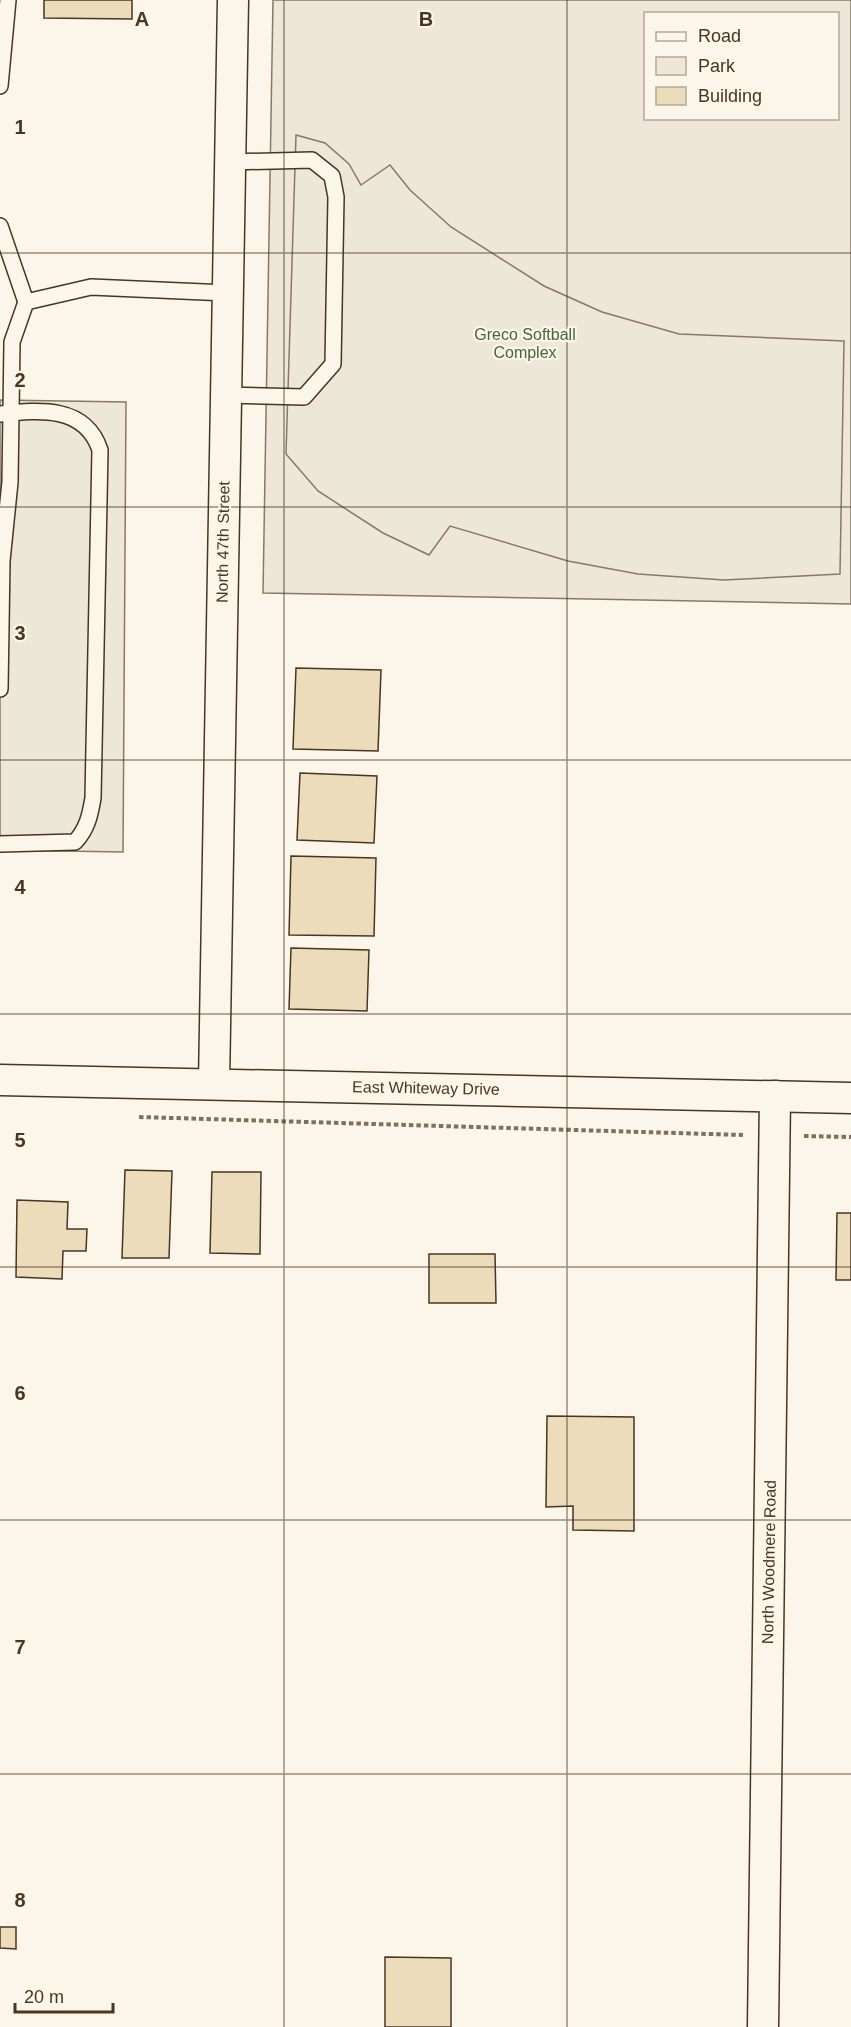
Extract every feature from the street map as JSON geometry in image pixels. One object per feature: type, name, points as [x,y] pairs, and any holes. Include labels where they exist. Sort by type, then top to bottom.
[{"type":"street","name":"North 47th Street","points":[[214,1083],[233,0]]},
{"type":"street","name":"East Whiteway Drive","points":[[0,1080],[851,1098]]},
{"type":"street","name":"North Woodmere Road","points":[[763,2027],[775,1096]]},
{"type":"lane","points":[[0,86],[8,0]]},
{"type":"lane","points":[[226,395],[304,397],[333,364],[336,197],[332,176],[312,160],[230,162]]},
{"type":"lane","points":[[0,226],[26,302],[12,342],[6,413],[10,482],[2,561],[0,689]]},
{"type":"lane","points":[[26,302],[92,286],[228,293]]},
{"type":"lane","points":[[0,844],[75,842],[83,833],[89,819],[93,798],[100,450],[96,439],[83,422],[62,413],[6,413]]},
{"type":"path","points":[[131,1117],[851,1137]]},
{"type":"green space","name":"Greco Softball Complex","points":[[273,0],[851,0],[851,604],[263,593]]},
{"type":"shaded area","points":[[296,135],[325,143],[349,164],[361,185],[390,165],[410,190],[451,227],[544,286],[602,312],[679,334],[844,341],[840,574],[724,580],[638,574],[568,561],[450,526],[429,555],[383,533],[318,491],[286,454]]},
{"type":"shaded area","points":[[0,400],[126,402],[123,852],[0,850]]},
{"type":"building","points":[[44,0],[132,0],[132,19],[44,18]]},
{"type":"building","points":[[296,668],[381,670],[378,751],[293,749]]},
{"type":"building","points":[[300,773],[377,776],[374,843],[297,840]]},
{"type":"building","points":[[291,856],[376,858],[374,936],[289,935]]},
{"type":"building","points":[[291,948],[369,950],[367,1011],[289,1009]]},
{"type":"building","points":[[125,1170],[172,1171],[169,1258],[122,1258]]},
{"type":"building","points":[[212,1172],[261,1172],[260,1254],[210,1253]]},
{"type":"building","points":[[17,1200],[68,1202],[67,1229],[87,1229],[86,1251],[63,1251],[62,1279],[16,1277]]},
{"type":"building","points":[[837,1213],[851,1213],[851,1280],[836,1280]]},
{"type":"building","points":[[429,1254],[495,1254],[496,1303],[429,1303]]},
{"type":"building","points":[[547,1416],[634,1417],[634,1531],[573,1530],[573,1506],[546,1507]]},
{"type":"building","points":[[0,1927],[16,1927],[16,1949],[0,1948]]},
{"type":"building","points":[[385,1957],[451,1958],[451,2027],[385,2027]]}]
